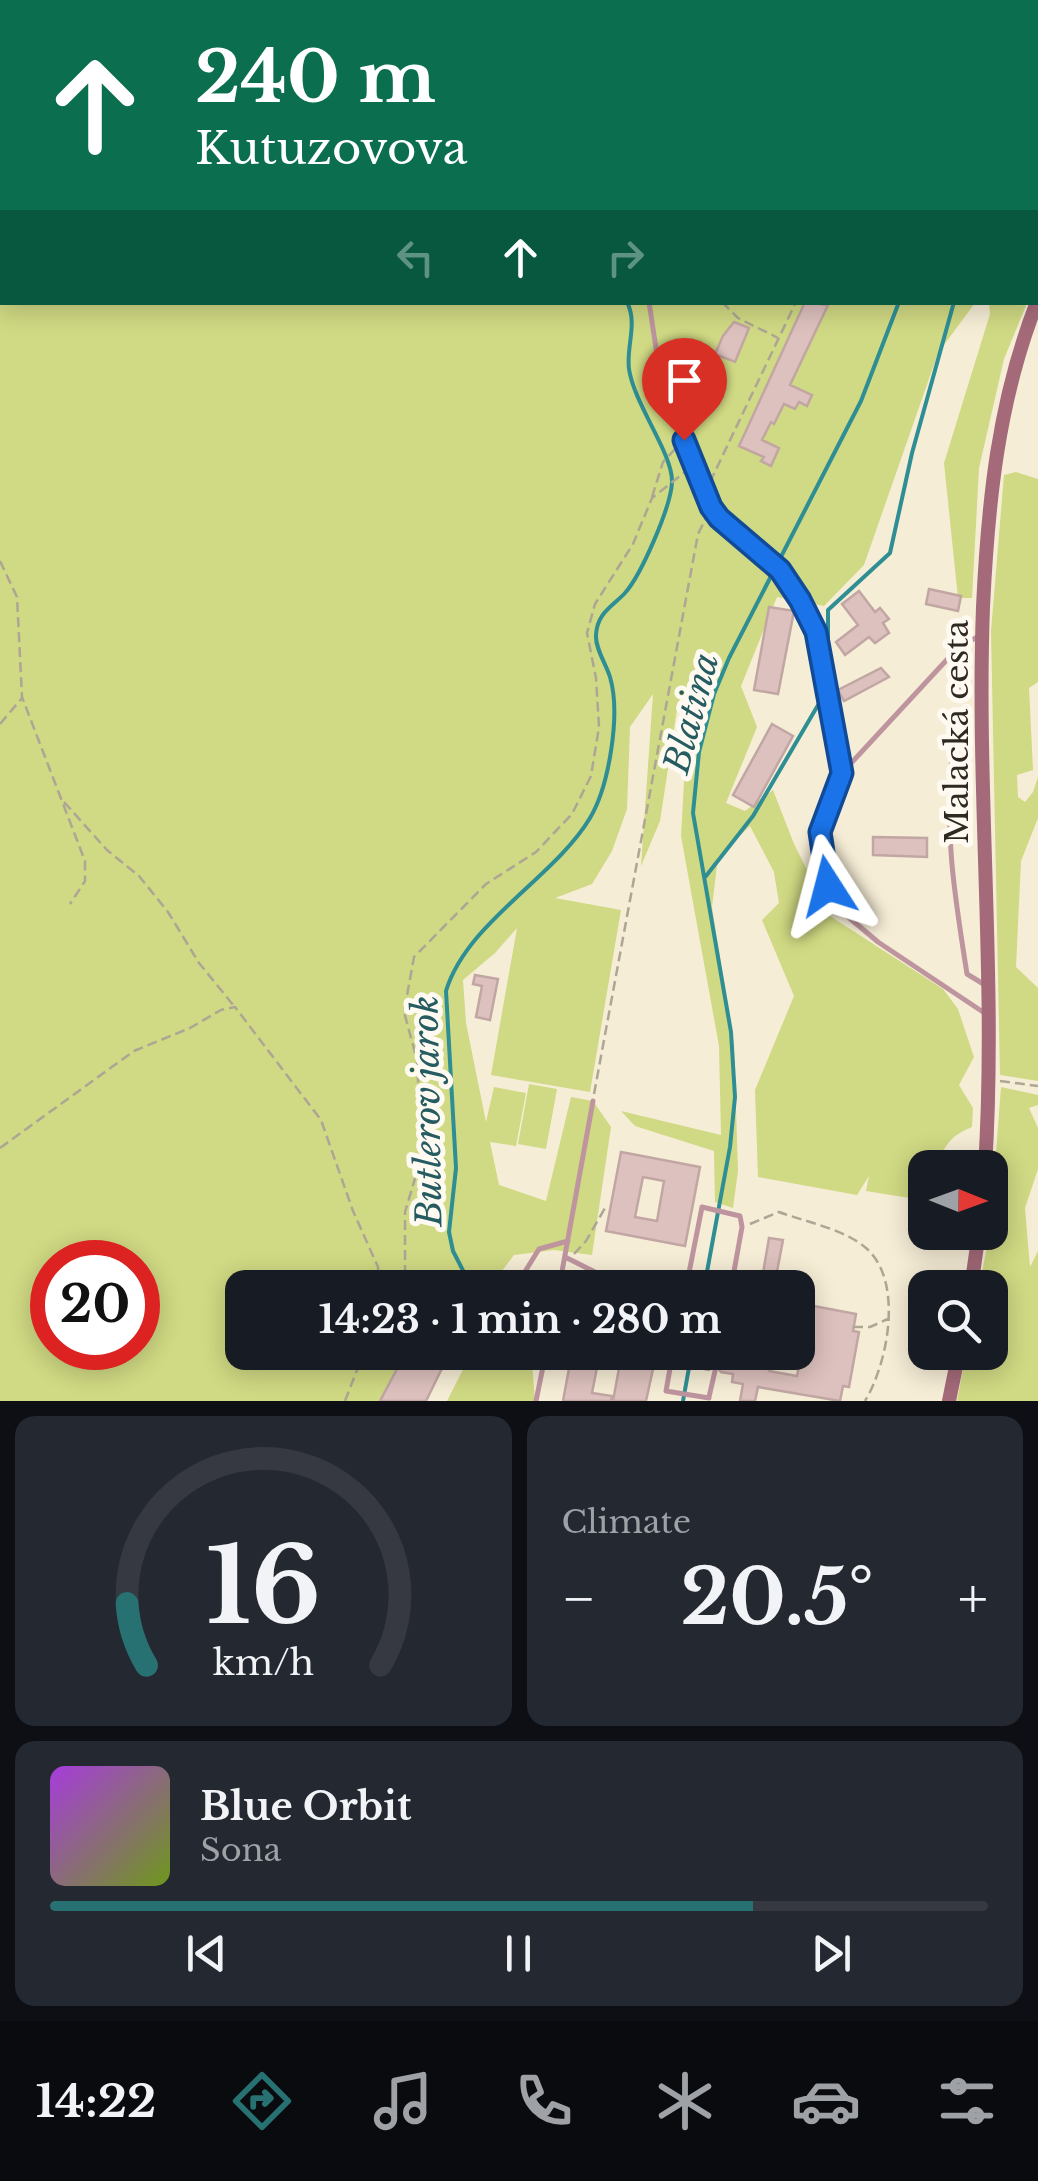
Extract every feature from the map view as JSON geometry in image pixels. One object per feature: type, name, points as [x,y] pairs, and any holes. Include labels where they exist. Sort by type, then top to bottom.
[{"type":"main road","name":"Malacká cesta","points":[[986,1150],[988,986],[982,633],[986,554],[996,451],[1007,390],[1037,305]]},
{"type":"main road","points":[[949,1401],[956,1370]]},
{"type":"lane","points":[[650,305],[662,388],[711,507],[780,570],[816,632],[842,773]]},
{"type":"lane","points":[[982,633],[954,652],[842,773],[820,832],[828,886],[860,930],[988,1016]]},
{"type":"lane","points":[[960,698],[965,645]]},
{"type":"lane","points":[[953,749],[949,832],[954,896],[968,974],[988,986]]},
{"type":"lane","points":[[563,1270],[593,1101]]},
{"type":"lane","points":[[690,1270],[702,1207],[740,1216],[742,1227],[734,1270]]},
{"type":"lane","points":[[526,1270],[540,1249],[568,1242]]},
{"type":"lane","points":[[567,1258],[592,1270]]},
{"type":"lane","points":[[536,1401],[542,1370]]},
{"type":"lane","points":[[670,1370],[666,1392],[709,1400],[714,1371]]},
{"type":"path","points":[[725,305],[738,318],[780,338]]},
{"type":"path","points":[[705,493],[795,305]]},
{"type":"path","points":[[405,1270],[405,1212],[422,1155],[417,1060],[404,1012],[414,956],[486,884],[536,852],[572,814],[591,776],[599,726],[596,678],[586,633],[595,604],[634,544],[663,462],[684,440]]},
{"type":"path","points":[[652,498],[696,466]]},
{"type":"path","points":[[593,1101],[698,534],[711,507]]},
{"type":"path","points":[[0,561],[17,598],[22,696],[85,861],[85,881],[70,904]]},
{"type":"path","points":[[0,724],[22,696]]},
{"type":"path","points":[[61,798],[107,850],[139,876],[168,912],[199,963],[321,1120],[378,1270]]},
{"type":"path","points":[[0,1148],[134,1051],[235,1007]]},
{"type":"path","points":[[988,1080],[1038,1086]]},
{"type":"path","points":[[567,1258],[586,1241],[606,1208]]},
{"type":"path","points":[[742,1227],[780,1212],[855,1240],[876,1258],[890,1318],[881,1362],[864,1401]]},
{"type":"path","points":[[854,1327],[870,1328],[890,1318]]},
{"type":"path","points":[[345,1401],[357,1370]]},
{"type":"green space","points":[[0,305],[974,305],[938,353],[864,565],[824,606],[777,597],[741,686],[757,727],[726,803],[745,811],[773,790],[794,844],[830,916],[943,989],[958,1009],[974,1057],[959,1085],[973,1108],[972,1127],[958,1134],[945,1150],[908,1150],[908,1198],[866,1191],[869,1176],[857,1195],[758,1177],[755,1090],[794,996],[762,920],[779,903],[774,872],[750,826],[718,857],[712,907],[734,1045],[738,1171],[733,1208],[715,1202],[714,1151],[635,1126],[621,1111],[721,1135],[719,1046],[681,836],[687,729],[700,672],[678,703],[660,821],[641,866],[653,694],[630,727],[627,809],[612,851],[592,884],[555,898],[621,910],[590,1092],[491,1075],[517,928],[463,980],[466,1023],[486,1122],[494,1087],[526,1093],[516,1146],[490,1142],[499,1185],[546,1201],[571,1097],[593,1101],[611,1127],[592,1255],[554,1250],[514,1255],[503,1270],[225,1270],[225,1370],[398,1370],[383,1401],[0,1401]]},
{"type":"green space","points":[[989,305],[1026,305],[1004,359],[979,468],[972,598],[958,598],[944,463],[990,314]]},
{"type":"green space","points":[[1016,472],[1038,479],[1038,682],[1029,688],[1033,770],[1017,775],[1018,797],[1025,802],[1038,777],[1038,818],[1021,861],[1016,967],[1038,988],[1038,1081],[1000,1075],[991,631],[1004,475]]},
{"type":"green space","points":[[529,1084],[557,1089],[546,1149],[518,1144]]},
{"type":"green space","points":[[1001,1087],[1038,1095],[1038,1105],[1029,1108],[1038,1128],[1038,1169],[1025,1208],[1030,1267],[1038,1251],[1038,1401],[957,1401],[963,1370],[1008,1370],[1008,1270],[982,1270],[986,1250],[1008,1250],[1008,1150],[996,1150]]},
{"type":"green space","points":[[463,1370],[533,1370],[535,1401],[447,1401]]},
{"type":"building","points":[[804,305],[828,305],[790,385],[812,395],[807,406],[799,402],[795,409],[784,404],[762,440],[779,448],[771,466],[761,461],[764,457],[739,446]]},
{"type":"building","points":[[734,322],[749,328],[735,362],[715,354]]},
{"type":"building","points":[[929,589],[961,596],[958,611],[926,604]]},
{"type":"building","points":[[859,591],[875,612],[880,608],[889,619],[883,623],[889,633],[875,643],[869,637],[845,655],[836,642],[858,625],[842,604]]},
{"type":"building","points":[[769,607],[794,611],[778,694],[754,690]]},
{"type":"building","points":[[881,668],[889,677],[844,701],[838,690]]},
{"type":"building","points":[[772,724],[793,736],[754,807],[733,795]]},
{"type":"building","points":[[873,837],[927,838],[927,857],[873,855]]},
{"type":"building","points":[[475,975],[498,979],[490,1020],[476,1017],[482,986],[473,984]]},
{"type":"building","points":[[621,1152],[700,1167],[685,1246],[606,1231]],"holes":[[[643,1177],[664,1181],[657,1221],[635,1217]]]},
{"type":"building","points":[[769,1238],[783,1240],[777,1270],[764,1270]]},
{"type":"building","points":[[815,1306],[856,1314],[853,1331],[859,1332],[849,1387],[843,1386],[840,1401],[758,1387],[755,1401],[740,1401],[743,1384],[732,1382],[733,1374],[719,1370],[769,1370],[797,1376],[798,1370],[815,1370]]},
{"type":"building","points":[[396,1370],[441,1370],[426,1401],[380,1401]]},
{"type":"building","points":[[569,1370],[596,1370],[592,1393],[612,1396],[611,1401],[563,1401]]},
{"type":"building","points":[[619,1370],[653,1370],[646,1401],[613,1401]]},
{"type":"waterway","name":"Butlerov jarok","points":[[463,1270],[449,1232],[456,1168],[446,991],[472,943],[574,840],[597,804],[614,729],[613,692],[597,645],[597,627],[639,572],[661,523],[672,482],[666,457],[632,383],[632,319],[628,305]]},
{"type":"waterway","name":"Blatina","points":[[707,1270],[735,1097],[731,1032],[693,813],[699,752],[714,694],[729,658],[861,401],[898,305]]},
{"type":"waterway","points":[[828,678],[828,610],[890,553],[912,453],[953,305]]},
{"type":"waterway","points":[[706,876],[753,816],[821,700]]},
{"type":"waterway","name":"Blatina","points":[[683,1401],[689,1370]]},
{"type":"route","points":[[684,440],[711,507],[780,570],[816,632],[842,773],[820,832],[828,886]]}]
